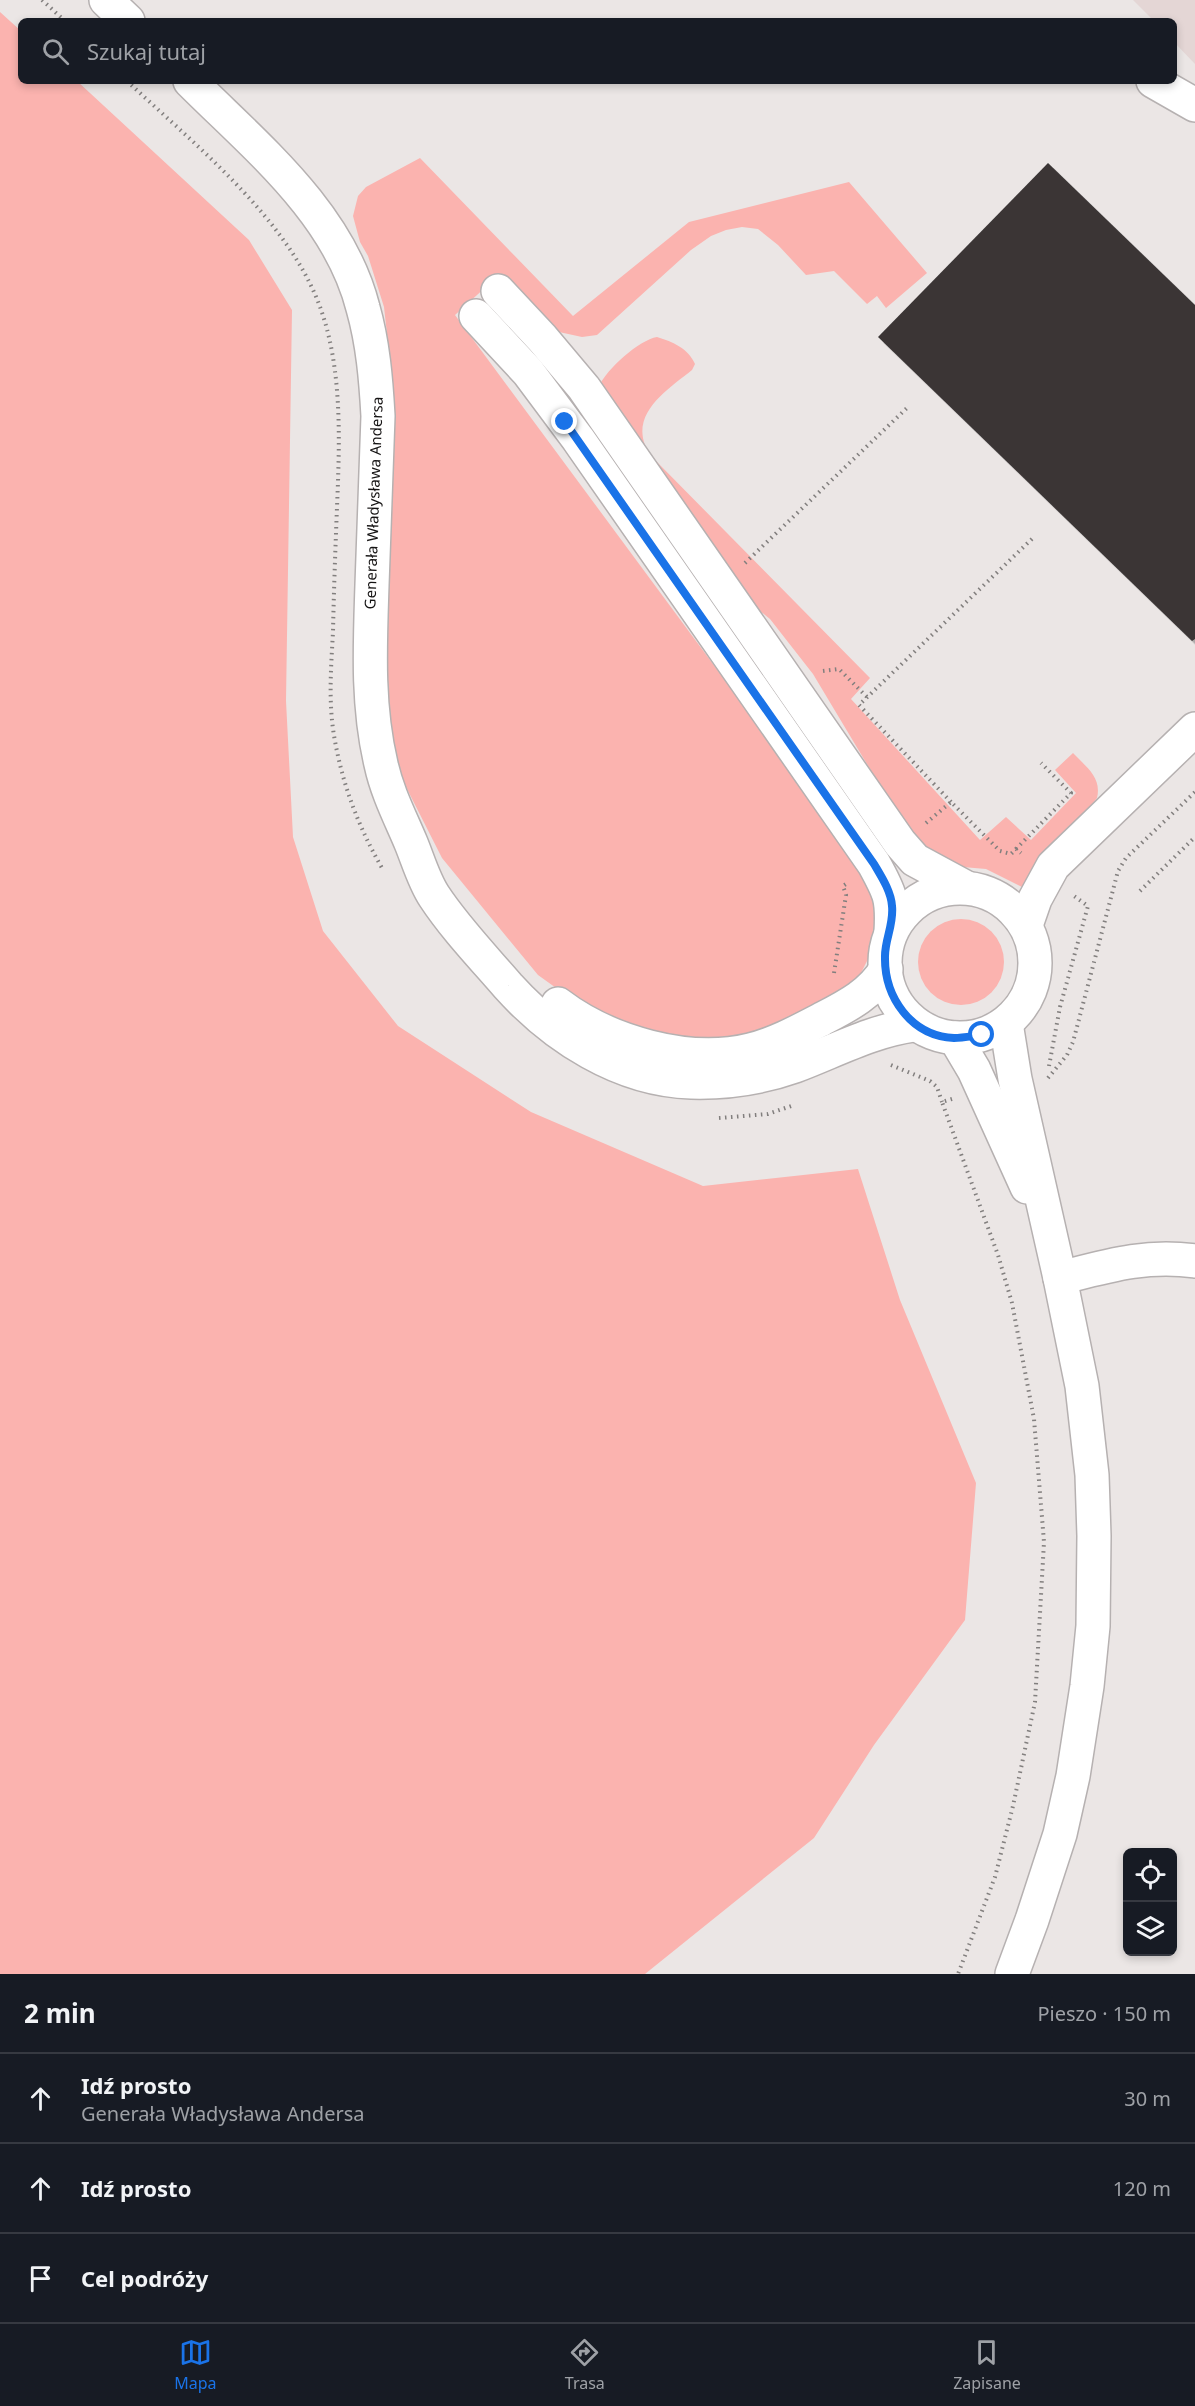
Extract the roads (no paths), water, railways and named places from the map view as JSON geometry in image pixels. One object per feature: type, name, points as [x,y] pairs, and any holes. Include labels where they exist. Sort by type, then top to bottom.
[{"type":"street","points":[[106,0],[125,18]]},
{"type":"street","name":"Generała Władysława Andersa","points":[[193,84],[271,161],[312,207],[340,250],[363,306],[376,380],[378,416],[369,685],[381,766],[395,810],[432,894],[525,1005],[573,1042],[616,1064],[666,1079],[687,1082],[728,1081],[775,1072],[874,1033],[914,1024]]},
{"type":"street","points":[[1158,84],[1195,105]]},
{"type":"street","points":[[476,316],[528,372],[578,439],[874,864],[885,884],[892,904],[891,932],[885,954],[893,997],[914,1024],[937,1035],[955,1038],[982,1035],[1006,1023],[1021,1006],[1032,986],[1035,963],[1032,941],[1026,925],[1007,904],[987,892],[965,887],[915,860],[900,843],[584,388],[498,291]]},
{"type":"street","points":[[578,439],[578,420],[584,388]]},
{"type":"street","points":[[1026,925],[1035,899],[1053,866],[1195,729]]},
{"type":"street","name":"Generała Władysława Andersa","points":[[409,839],[488,936],[530,981],[575,1017],[595,1029],[651,1048],[718,1053],[747,1051],[764,1046],[796,1033],[856,1000],[879,980],[886,969]]},
{"type":"street","points":[[891,932],[903,913],[921,898],[942,890],[965,887]]},
{"type":"street","points":[[1006,1023],[1015,1079],[1082,1386],[1092,1475],[1094,1536],[1093,1626],[1084,1708],[1073,1776],[1060,1834],[1032,1920],[1011,1974]]},
{"type":"street","points":[[955,1038],[974,1070],[980,1089],[1048,1232]]},
{"type":"street","points":[[1060,1278],[1141,1259],[1195,1261]]}]
